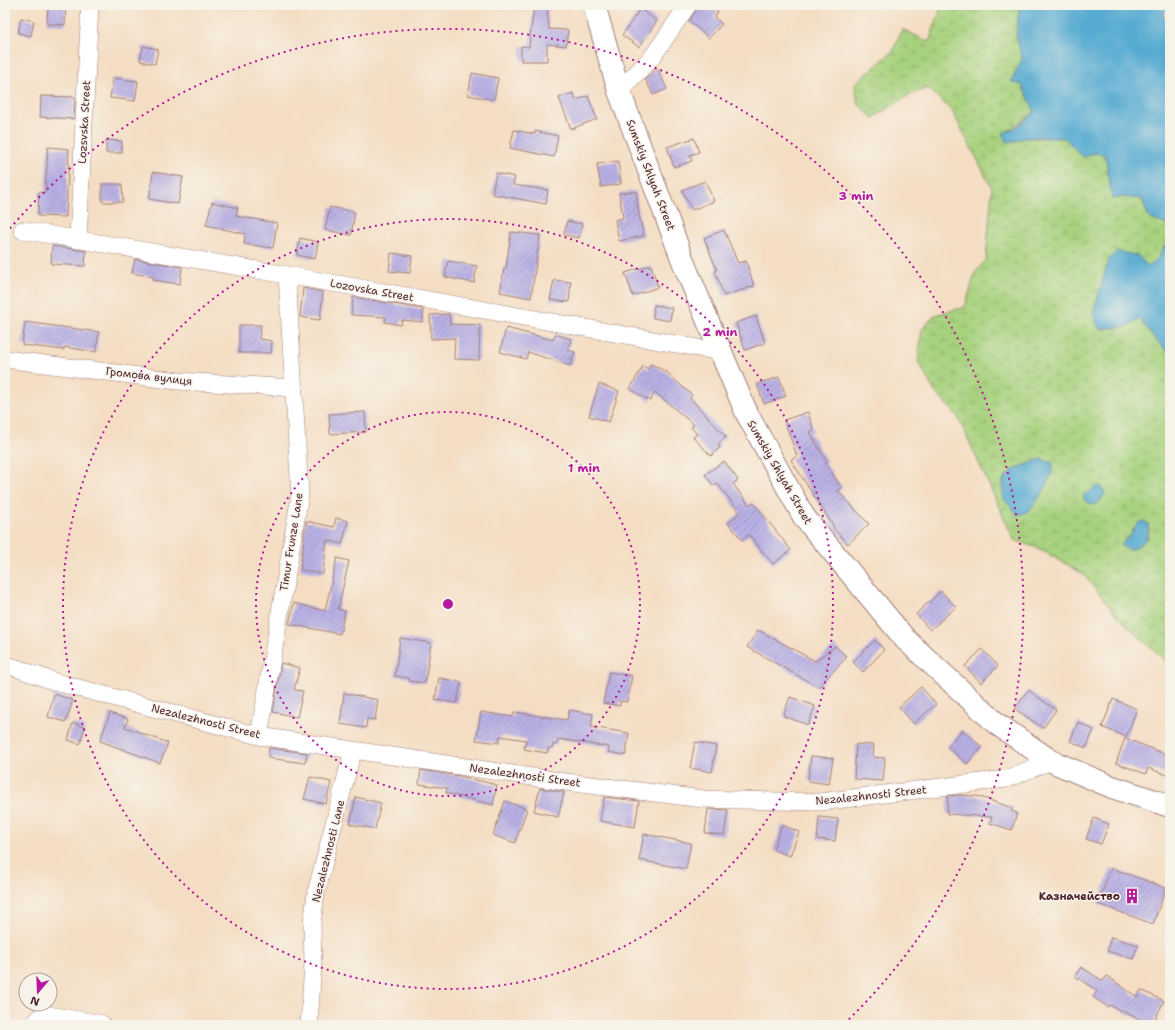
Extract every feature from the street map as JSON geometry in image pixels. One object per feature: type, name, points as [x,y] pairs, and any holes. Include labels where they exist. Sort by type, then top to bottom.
[{"type":"main road","name":"Sumskiy Shlyah Street","points":[[594,5],[619,91],[686,269],[746,414],[804,517],[906,640],[997,724],[1051,761],[1112,787],[1170,806]]},
{"type":"street","name":"Lozsvska Street","points":[[78,240],[90,5]]},
{"type":"street","points":[[619,91],[653,56],[688,5]]},
{"type":"street","name":"Lozovska Street","points":[[22,230],[721,352]]},
{"type":"street","name":"Timur Frunze Lane","points":[[259,736],[300,495],[286,275]]},
{"type":"street","name":"Громова вулиця","points":[[5,359],[178,381],[294,388]]},
{"type":"street","name":"Nezalezhnosti Street","points":[[5,664],[56,682],[259,736],[566,782],[703,799],[820,802],[1006,779],[1051,761]]},
{"type":"street","name":"Nezalezhnosti Lane","points":[[309,1025],[313,963],[312,924],[316,894],[353,750]]},
{"type":"street","points":[[33,1025],[42,1014],[102,1024]]},
{"type":"green space","points":[[942,5],[1020,5],[1016,33],[1022,59],[1011,82],[1022,84],[1035,112],[1003,134],[1014,142],[1024,138],[1065,138],[1083,157],[1095,153],[1106,155],[1112,199],[1124,197],[1142,199],[1149,218],[1170,226],[1170,248],[1164,246],[1159,257],[1149,267],[1138,256],[1103,280],[1093,313],[1125,327],[1140,319],[1152,336],[1170,354],[1170,665],[1120,619],[1083,574],[1040,549],[1014,540],[958,417],[935,392],[918,362],[922,329],[935,315],[965,307],[975,273],[986,260],[992,188],[952,111],[928,88],[909,95],[873,118],[858,104],[855,84],[893,51],[902,29],[929,42]],"holes":[[[1023,467],[1053,470],[1049,480],[1028,511],[1001,486],[1006,476]],[[1148,524],[1149,531],[1147,539],[1123,541]]]},
{"type":"water","points":[[1020,5],[1169,5],[1163,16],[1170,21],[1170,226],[1149,218],[1142,199],[1124,197],[1112,199],[1105,155],[1095,153],[1083,157],[1065,138],[1030,137],[1006,142],[1003,134],[1016,127],[1035,112],[1022,85],[1011,82],[1022,59],[1016,33]]},
{"type":"water","points":[[1164,246],[1170,248],[1170,354],[1152,336],[1140,319],[1125,327],[1099,329],[1093,313],[1109,259],[1117,251],[1138,256],[1149,267],[1159,257]]},
{"type":"water","points":[[1041,459],[1053,463],[1051,475],[1041,495],[1033,506],[1026,512],[1018,515],[1003,498],[1003,480],[1013,470]]},
{"type":"water","points":[[1100,485],[1105,493],[1100,501],[1093,505],[1084,500],[1084,495]]},
{"type":"water","points":[[1143,521],[1148,524],[1148,533],[1145,540],[1130,550],[1121,546],[1130,536],[1136,525]]},
{"type":"building","points":[[48,5],[66,5],[65,25],[47,24]]},
{"type":"building","points":[[534,5],[547,5],[549,29],[568,30],[566,46],[547,44],[547,61],[521,61],[521,46],[529,47]]},
{"type":"building","points":[[699,5],[711,5],[718,12],[714,17],[722,24],[709,38],[689,21]]},
{"type":"building","points":[[640,9],[657,21],[639,47],[622,35]]},
{"type":"building","points":[[21,18],[34,21],[31,36],[18,33]]},
{"type":"building","points":[[143,46],[158,49],[155,64],[140,61]]},
{"type":"building","points":[[657,68],[667,89],[653,95],[645,79]]},
{"type":"building","points":[[472,73],[498,78],[494,100],[468,95]]},
{"type":"building","points":[[113,78],[138,81],[135,101],[110,98]]},
{"type":"building","points":[[573,93],[576,100],[588,96],[597,119],[571,129],[559,98]]},
{"type":"building","points":[[41,96],[75,97],[74,119],[40,117]]},
{"type":"building","points":[[514,130],[535,134],[535,131],[558,136],[554,157],[510,148]]},
{"type":"building","points":[[694,138],[699,152],[690,155],[692,161],[674,167],[667,147]]},
{"type":"building","points":[[106,140],[122,141],[122,153],[106,153]]},
{"type":"building","points":[[48,147],[69,149],[66,217],[38,216],[39,192],[45,193]]},
{"type":"building","points":[[618,161],[621,184],[601,187],[597,164]]},
{"type":"building","points":[[153,172],[183,177],[178,204],[149,199]]},
{"type":"building","points":[[496,173],[515,177],[513,185],[548,190],[546,204],[492,194]]},
{"type":"building","points":[[705,181],[714,201],[692,210],[682,190]]},
{"type":"building","points":[[102,184],[122,184],[123,202],[102,202]]},
{"type":"building","points":[[636,191],[639,215],[644,236],[619,241],[615,220],[623,218],[619,193]]},
{"type":"building","points":[[212,202],[238,208],[236,216],[277,223],[273,248],[244,244],[245,234],[206,225]]},
{"type":"building","points":[[330,207],[355,212],[351,235],[325,230]]},
{"type":"building","points":[[567,221],[582,224],[579,238],[564,235]]},
{"type":"building","points":[[724,230],[738,263],[746,261],[754,286],[724,296],[715,271],[717,270],[704,238]]},
{"type":"building","points":[[511,232],[540,235],[531,298],[500,292],[504,268],[506,268]]},
{"type":"building","points":[[300,238],[318,242],[315,259],[297,255]]},
{"type":"building","points":[[52,246],[86,251],[85,266],[51,264]]},
{"type":"building","points":[[391,253],[412,256],[410,273],[389,271]]},
{"type":"building","points":[[135,259],[182,267],[180,284],[153,280],[154,277],[132,273]]},
{"type":"building","points":[[448,261],[477,266],[474,283],[445,277]]},
{"type":"building","points":[[651,265],[658,287],[633,296],[625,273]]},
{"type":"building","points":[[554,280],[571,282],[569,302],[550,300]]},
{"type":"building","points":[[303,288],[323,292],[320,320],[300,317]]},
{"type":"building","points":[[353,297],[423,309],[423,322],[402,320],[401,325],[385,322],[386,317],[351,315]]},
{"type":"building","points":[[654,305],[672,308],[670,321],[653,318]]},
{"type":"building","points":[[449,314],[450,324],[480,325],[479,360],[454,359],[455,338],[431,339],[430,315]]},
{"type":"building","points":[[756,316],[765,343],[745,350],[736,323]]},
{"type":"building","points":[[25,322],[99,332],[96,352],[64,347],[64,350],[22,345]]},
{"type":"building","points":[[239,325],[261,325],[259,339],[272,341],[271,353],[239,353]]},
{"type":"building","points":[[506,328],[553,340],[555,334],[571,339],[568,350],[575,352],[570,366],[528,352],[526,359],[500,352]]},
{"type":"building","points":[[651,364],[666,372],[692,395],[690,398],[726,437],[718,444],[720,447],[711,456],[693,437],[697,434],[691,427],[694,425],[655,392],[650,401],[630,389],[643,366],[648,369]]},
{"type":"building","points":[[779,377],[786,396],[764,404],[757,384]]},
{"type":"building","points":[[599,384],[619,391],[609,422],[589,416]]},
{"type":"building","points":[[365,412],[366,432],[330,434],[329,414]]},
{"type":"building","points":[[808,412],[814,431],[810,432],[827,462],[825,463],[842,488],[838,491],[869,524],[848,544],[833,528],[834,527],[791,460],[797,456],[784,420]]},
{"type":"building","points":[[724,461],[738,480],[733,484],[749,505],[753,502],[791,550],[773,564],[749,535],[742,540],[728,523],[740,513],[717,483],[714,486],[705,475]]},
{"type":"building","points":[[336,518],[348,521],[342,544],[327,540],[323,574],[300,570],[306,521],[334,527]]},
{"type":"building","points":[[337,558],[349,561],[338,609],[345,611],[340,634],[289,624],[294,603],[325,611]]},
{"type":"building","points":[[941,591],[956,607],[930,630],[916,614]]},
{"type":"building","points":[[758,630],[815,661],[835,646],[847,657],[818,687],[747,647]]},
{"type":"building","points":[[400,638],[431,643],[425,683],[409,681],[409,678],[395,676]]},
{"type":"building","points":[[875,640],[884,650],[863,672],[853,662]]},
{"type":"building","points":[[982,649],[998,666],[981,683],[965,666]]},
{"type":"building","points":[[281,663],[300,668],[294,690],[303,691],[297,717],[273,712]]},
{"type":"building","points":[[609,672],[632,676],[627,702],[620,701],[620,706],[603,703]]},
{"type":"building","points":[[439,678],[461,682],[457,703],[435,700]]},
{"type":"building","points":[[921,687],[936,704],[914,724],[899,707]]},
{"type":"building","points":[[1028,690],[1056,710],[1043,728],[1015,709]]},
{"type":"building","points":[[344,693],[378,700],[375,720],[367,719],[366,728],[340,724]]},
{"type":"building","points":[[54,694],[73,700],[66,722],[48,717]]},
{"type":"building","points":[[790,697],[815,706],[808,725],[783,716]]},
{"type":"building","points":[[1113,699],[1137,709],[1126,737],[1102,727]]},
{"type":"building","points":[[569,710],[593,714],[591,727],[629,733],[626,755],[608,752],[609,747],[558,739],[557,745],[553,744],[552,748],[548,748],[547,753],[524,749],[526,740],[500,736],[499,743],[476,740],[481,712],[513,717],[514,712],[567,720]]},
{"type":"building","points":[[110,713],[128,719],[125,727],[168,743],[160,763],[100,741]]},
{"type":"building","points":[[1078,722],[1094,730],[1086,748],[1070,741]]},
{"type":"building","points":[[73,723],[85,727],[80,744],[68,740]]},
{"type":"building","points":[[962,730],[982,747],[967,764],[947,747]]},
{"type":"building","points":[[1125,738],[1170,756],[1170,776],[1148,768],[1146,774],[1116,763]]},
{"type":"building","points":[[695,742],[716,746],[712,772],[690,768]]},
{"type":"building","points":[[856,744],[874,745],[873,757],[885,758],[883,781],[854,779]]},
{"type":"building","points":[[269,748],[307,753],[305,763],[268,758]]},
{"type":"building","points":[[811,756],[833,758],[829,784],[808,781]]},
{"type":"building","points":[[421,770],[460,776],[497,785],[493,805],[446,793],[447,788],[419,784]]},
{"type":"building","points":[[310,777],[331,782],[326,804],[304,799]]},
{"type":"building","points":[[540,788],[564,792],[558,817],[534,811]]},
{"type":"building","points":[[948,796],[977,796],[1013,808],[1011,811],[1017,813],[1012,830],[990,823],[992,817],[947,814]]},
{"type":"building","points":[[356,797],[381,803],[375,829],[350,824]]},
{"type":"building","points":[[604,797],[639,801],[635,827],[600,821]]},
{"type":"building","points":[[505,801],[527,809],[515,843],[493,835]]},
{"type":"building","points":[[708,809],[728,810],[724,835],[705,833]]},
{"type":"building","points":[[819,817],[838,819],[835,841],[817,839]]},
{"type":"building","points":[[1094,818],[1109,824],[1101,844],[1086,839]]},
{"type":"building","points":[[782,825],[799,832],[790,856],[773,850]]},
{"type":"building","points":[[644,834],[691,843],[686,869],[639,860]]},
{"type":"building","name":"Казначейство","points":[[1111,868],[1166,888],[1153,924],[1098,904]]},
{"type":"building","points":[[1111,937],[1138,945],[1133,959],[1107,951]]},
{"type":"building","points":[[1081,967],[1103,981],[1107,976],[1137,997],[1141,990],[1164,1001],[1152,1025],[1109,1005],[1108,1007],[1093,997],[1097,991],[1075,976]]},
{"type":"place","name":"Казначейство","points":[[1132,896]]}]
